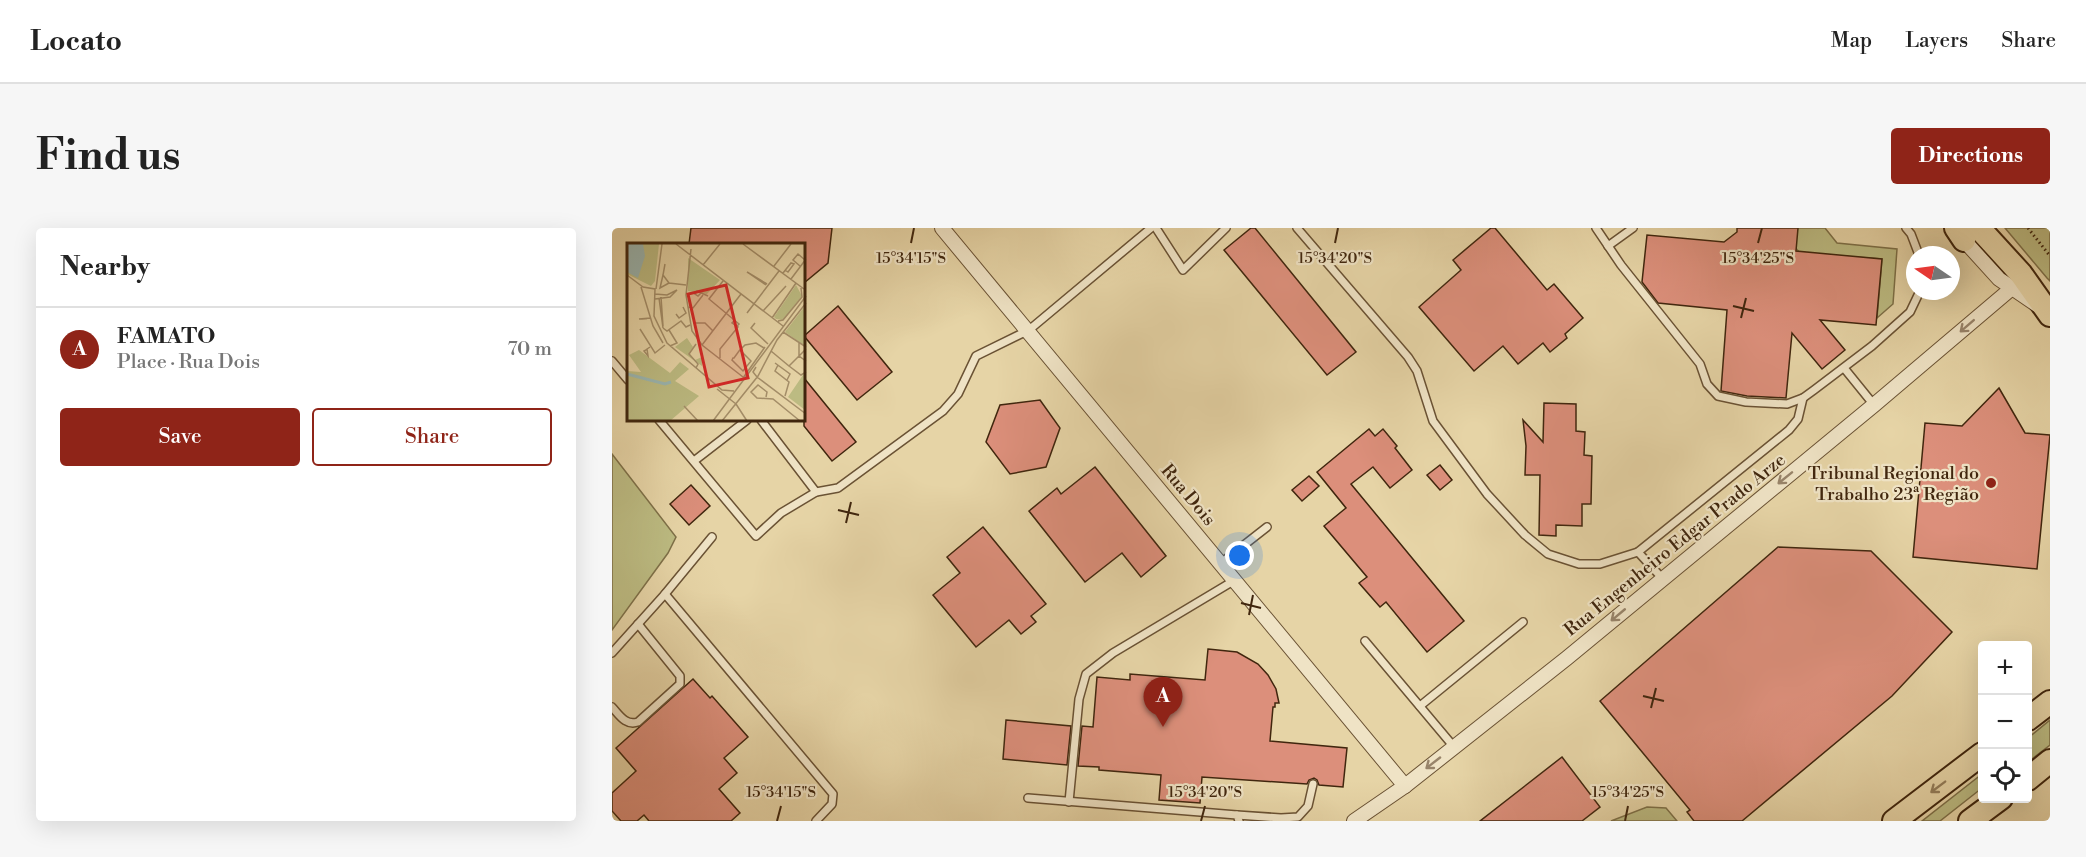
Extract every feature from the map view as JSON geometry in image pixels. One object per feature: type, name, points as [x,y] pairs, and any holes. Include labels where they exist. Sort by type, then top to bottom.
[{"type":"main road","points":[[1963,231],[2049,314]]},
{"type":"main road","points":[[2032,716],[2050,702]]},
{"type":"main road","points":[[1894,821],[1978,758]]},
{"type":"main road","points":[[2032,773],[2050,761]]},
{"type":"main road","points":[[1970,821],[1994,803]]},
{"type":"street","name":"Rua Dois","points":[[942,228],[1029,330],[1405,786]]},
{"type":"street","name":"Rua Engenheiro Edgar Prado Arze","points":[[1354,821],[1367,817],[1567,658],[1874,405],[2016,281]]},
{"type":"lane","points":[[661,422],[756,536],[781,513],[816,492],[838,488],[943,411],[958,394],[976,356],[1029,330],[1151,228]]},
{"type":"lane","points":[[1156,228],[1183,270],[1226,228]]},
{"type":"lane","points":[[1297,228],[1408,357],[1417,371],[1433,421],[1487,494],[1525,535],[1548,554],[1579,564],[1600,564],[1638,552],[1789,430],[1798,420],[1803,398]]},
{"type":"lane","points":[[1596,228],[1700,364],[1707,384],[1718,396],[1746,402],[1780,405],[1803,398],[1844,368],[1910,312],[1916,300]]},
{"type":"lane","points":[[1608,246],[1634,228]]},
{"type":"lane","points":[[1906,228],[1916,246]]},
{"type":"lane","points":[[612,361],[627,379]]},
{"type":"lane","points":[[1844,368],[1874,405]]},
{"type":"lane","points":[[694,461],[744,422]]},
{"type":"lane","points":[[763,422],[816,492]]},
{"type":"lane","points":[[1221,563],[1266,527]]},
{"type":"lane","points":[[612,653],[712,537]]},
{"type":"lane","points":[[1638,552],[1662,578]]},
{"type":"lane","points":[[1069,802],[1079,699],[1086,674],[1113,653],[1234,580]]},
{"type":"lane","points":[[665,594],[834,794],[832,804],[816,821]]},
{"type":"lane","points":[[1420,706],[1522,622]]},
{"type":"lane","points":[[612,707],[626,722],[632,724],[638,722],[680,684],[681,676],[638,624]]},
{"type":"lane","points":[[1365,640],[1454,747]]},
{"type":"lane","points":[[1028,798],[1238,818],[1281,818],[1298,817],[1308,806],[1313,784]]},
{"type":"path","points":[[2028,228],[2050,256]]},
{"type":"shaded area","points":[[1798,228],[1825,228],[1837,243],[1897,249],[1893,304],[1877,318],[1882,259],[1800,253],[1792,244]]},
{"type":"shaded area","points":[[2005,228],[2050,228],[2050,281],[2047,278]]},
{"type":"shaded area","points":[[612,454],[676,537],[668,553],[612,630]]},
{"type":"shaded area","points":[[2050,720],[2050,745],[2032,759],[2032,749],[2032,735]]},
{"type":"shaded area","points":[[1978,777],[1978,791],[1940,821],[1922,821]]},
{"type":"shaded area","points":[[1647,807],[1666,808],[1677,821],[1611,821]]},
{"type":"building","points":[[691,228],[832,228],[828,263],[806,281],[806,243],[689,243]]},
{"type":"building","points":[[1251,228],[1255,228],[1356,352],[1327,375],[1224,250]]},
{"type":"building","points":[[1491,228],[1495,228],[1547,290],[1554,284],[1583,318],[1565,334],[1567,338],[1550,352],[1543,343],[1518,364],[1503,346],[1474,371],[1419,307],[1461,270],[1453,260]]},
{"type":"building","points":[[1737,228],[1798,228],[1796,251],[1882,259],[1876,325],[1820,320],[1845,350],[1822,369],[1792,333],[1786,398],[1747,396],[1721,391],[1727,310],[1658,303],[1642,282],[1647,235],[1724,242],[1737,232]]},
{"type":"building","points":[[838,306],[892,372],[857,400],[806,338],[806,334]]},
{"type":"building","points":[[806,380],[856,442],[832,461],[804,426],[806,422]]},
{"type":"building","name":"Tribunal Regional do Trabalho 23ª Região","points":[[1999,388],[2025,433],[2050,435],[2037,569],[1913,557],[1925,423],[1962,426]]},
{"type":"building","points":[[1040,400],[1060,428],[1046,467],[1010,474],[986,442],[1000,405]]},
{"type":"building","points":[[1544,403],[1576,404],[1576,431],[1585,432],[1584,455],[1592,456],[1591,504],[1582,504],[1582,526],[1556,525],[1556,536],[1539,535],[1540,475],[1525,475],[1526,446],[1523,420],[1543,442]]},
{"type":"building","points":[[1369,429],[1375,436],[1383,429],[1412,470],[1390,488],[1373,467],[1351,484],[1464,621],[1427,652],[1386,602],[1380,607],[1359,583],[1367,577],[1324,526],[1346,508],[1317,472]]},
{"type":"building","points":[[1440,465],[1452,480],[1440,490],[1427,475]]},
{"type":"building","points":[[1095,467],[1166,556],[1141,577],[1122,553],[1085,582],[1029,511],[1057,488],[1061,494]]},
{"type":"building","points":[[1309,476],[1319,486],[1302,501],[1292,490]]},
{"type":"building","points":[[691,485],[710,506],[689,525],[670,504]]},
{"type":"building","points":[[983,527],[1046,604],[1031,616],[1036,622],[1021,634],[1009,620],[976,647],[933,595],[960,573],[947,557]]},
{"type":"building","points":[[1778,547],[1871,551],[1952,632],[1892,696],[1742,821],[1694,821],[1687,812],[1690,810],[1600,701]]},
{"type":"building","points":[[1208,649],[1237,652],[1258,664],[1268,675],[1276,689],[1279,703],[1275,703],[1273,707],[1270,741],[1347,748],[1343,787],[1319,785],[1314,778],[1307,784],[1202,777],[1200,803],[1159,800],[1161,775],[1078,766],[1082,726],[1093,727],[1097,677],[1130,680],[1130,674],[1205,680]]},
{"type":"building","points":[[693,679],[710,698],[712,696],[748,737],[724,758],[737,773],[719,789],[740,813],[731,821],[649,821],[644,815],[637,821],[621,821],[612,811],[612,793],[636,771],[616,748]]},
{"type":"building","points":[[1006,720],[1071,726],[1067,765],[1003,759]]},
{"type":"building","points":[[1562,757],[1600,807],[1582,821],[1480,821]]},
{"type":"place","name":"Tribunal Regional do Trabalho 23ª Região","points":[[1991,483]]},
{"type":"place","name":"FAMATO","points":[[1163,727]]}]
